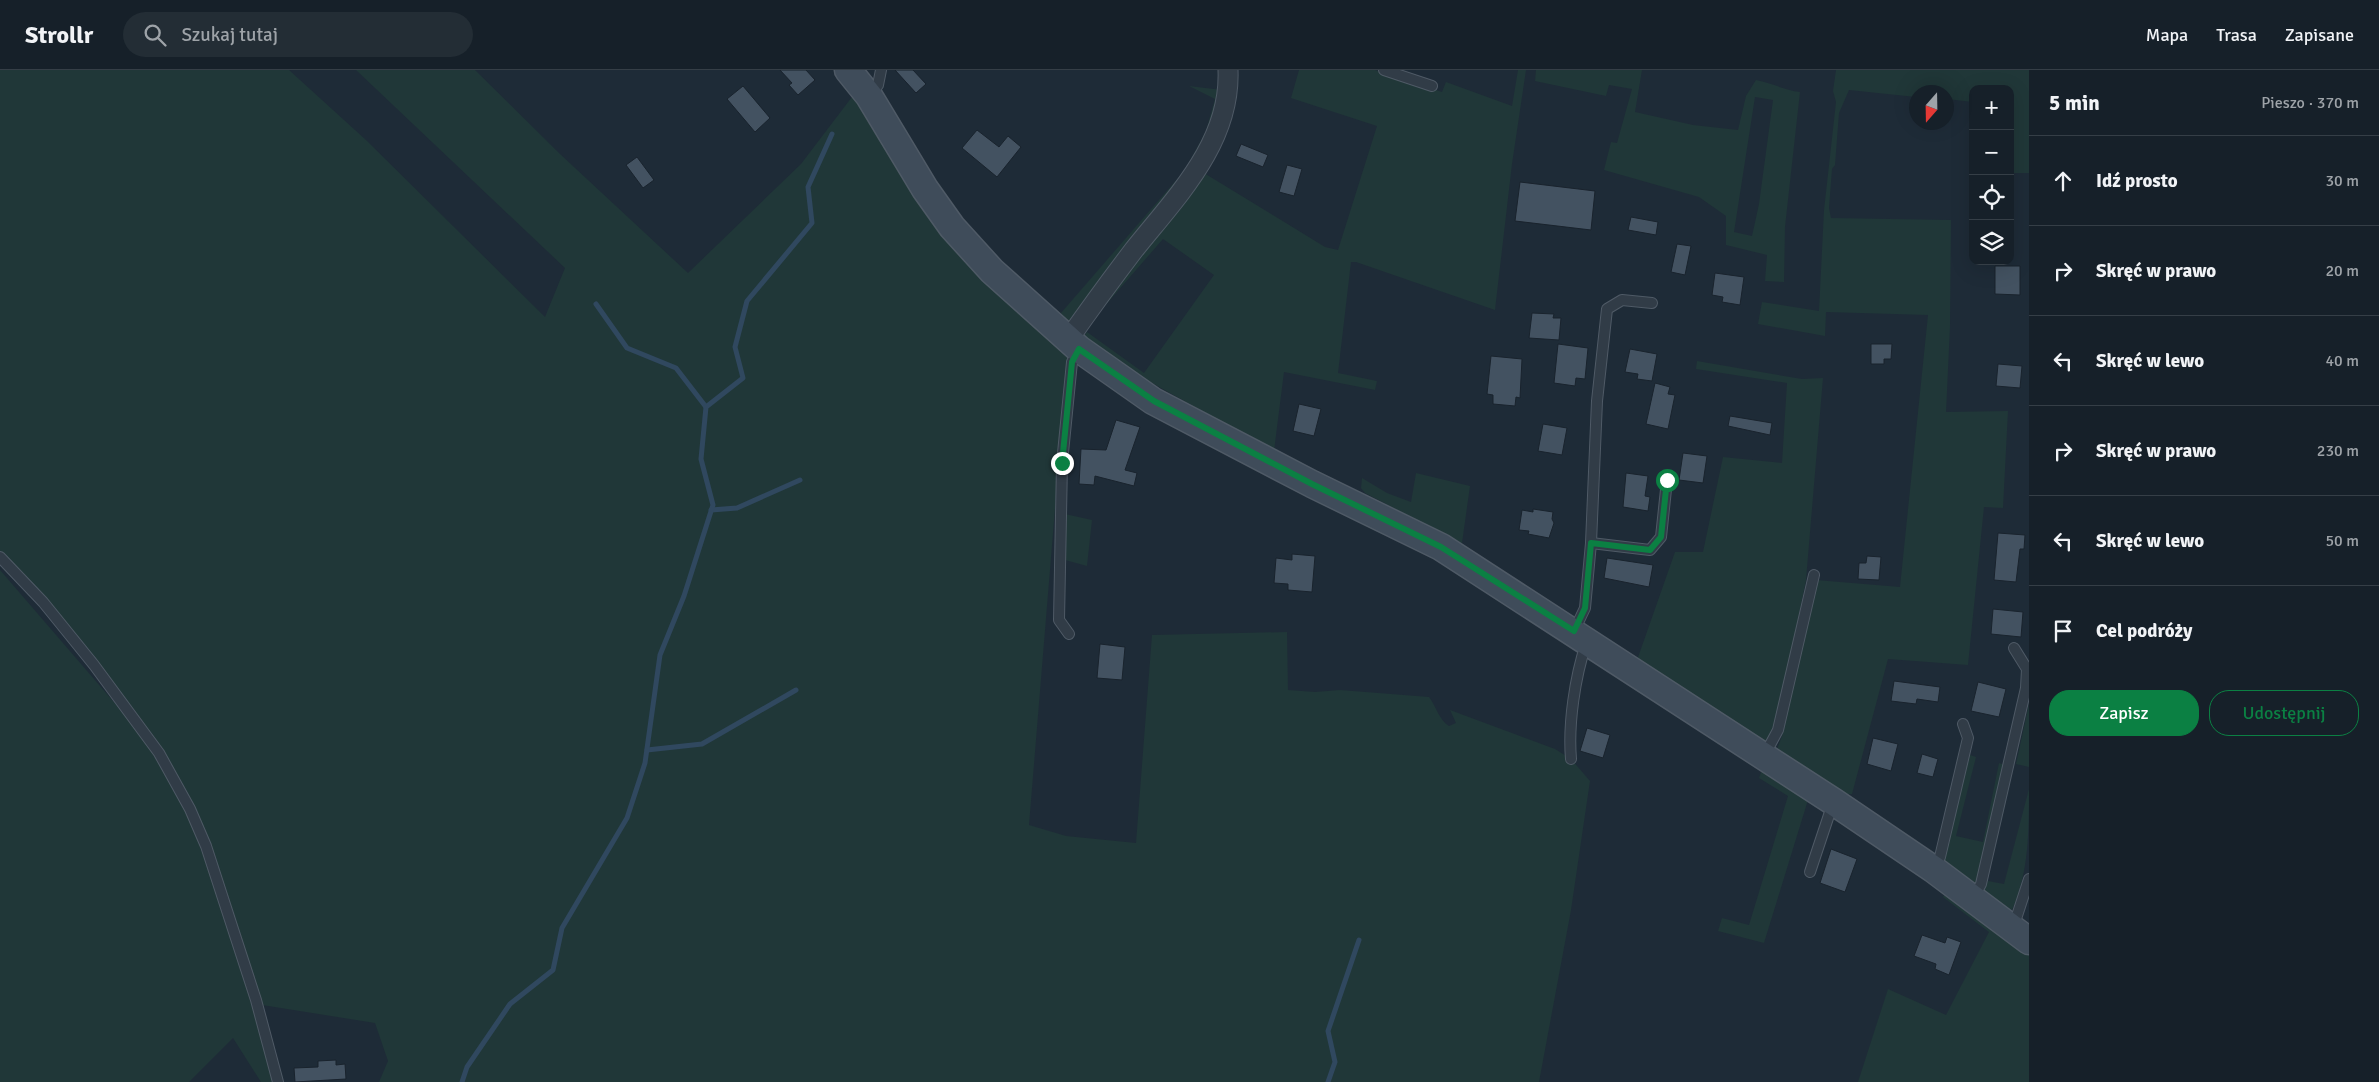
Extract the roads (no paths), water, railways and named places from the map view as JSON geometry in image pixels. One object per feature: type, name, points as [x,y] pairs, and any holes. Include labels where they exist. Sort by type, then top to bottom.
[{"type":"street","points":[[848,70],[869,96],[925,189],[952,227],[992,271],[1074,345],[1154,401],[1286,471],[1441,547],[1581,636],[1834,802],[1933,869],[2021,935]]},
{"type":"street","points":[[1074,345],[1106,286],[1204,160],[1222,121],[1229,91],[1228,70]]},
{"type":"lane","points":[[869,96],[878,85],[881,70]]},
{"type":"lane","points":[[1384,70],[1432,86]]},
{"type":"lane","points":[[1570,759],[1569,740],[1581,660],[1581,636],[1591,543],[1597,401],[1607,309],[1622,300],[1652,303]]},
{"type":"lane","points":[[1069,634],[1059,620],[1062,463],[1074,345]]},
{"type":"lane","points":[[1591,543],[1650,550],[1661,537],[1667,480]]},
{"type":"lane","points":[[0,557],[43,602],[82,650],[159,753],[186,800],[206,846],[230,919],[256,1000],[278,1082]]},
{"type":"lane","points":[[1764,756],[1778,730],[1814,575]]},
{"type":"lane","points":[[1973,900],[1981,884],[2026,688],[2027,669],[2014,648]]},
{"type":"lane","points":[[1933,869],[1940,857],[1968,738],[1963,724]]},
{"type":"lane","points":[[1810,872],[1834,802]]},
{"type":"lane","points":[[2021,935],[2029,879]]},
{"type":"waterway","points":[[462,1082],[467,1067],[510,1004],[553,970],[562,928],[627,818],[645,763],[660,655],[684,596],[713,505],[701,459],[706,407],[743,378],[735,347],[747,301],[812,223],[808,187],[832,134]]},
{"type":"waterway","points":[[596,304],[627,348],[676,368],[706,407]]},
{"type":"waterway","points":[[711,510],[737,508],[800,480]]},
{"type":"waterway","points":[[647,750],[702,744],[796,690]]},
{"type":"waterway","points":[[1328,1082],[1335,1062],[1328,1031],[1359,940]]}]
